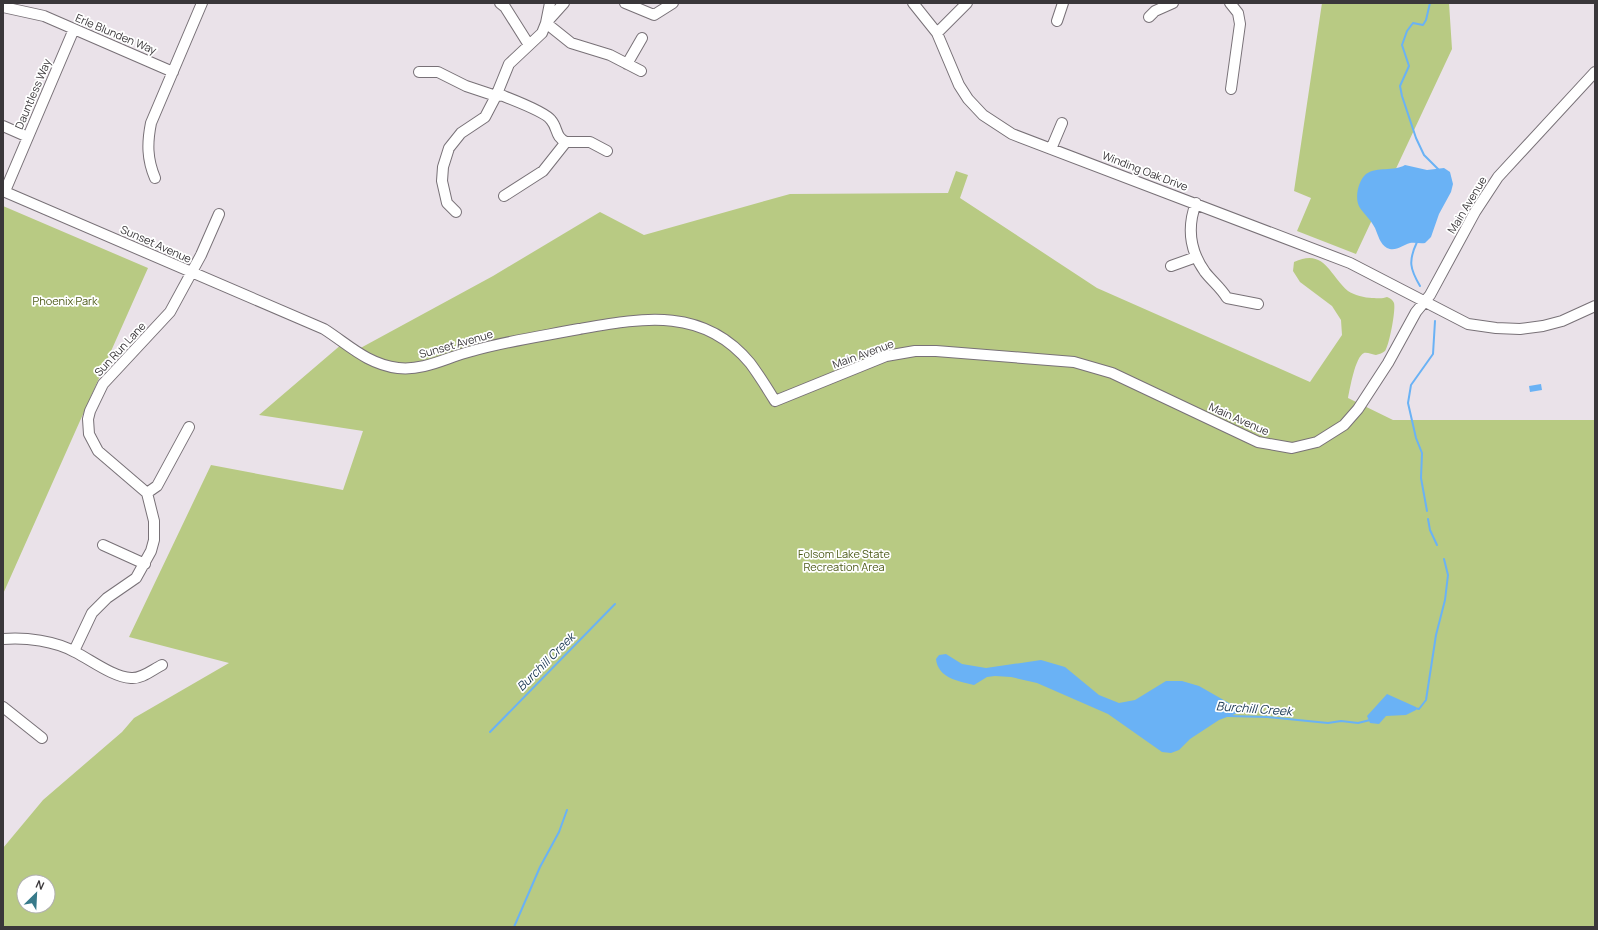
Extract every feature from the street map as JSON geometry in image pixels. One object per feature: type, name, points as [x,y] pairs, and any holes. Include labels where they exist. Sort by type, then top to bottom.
[{"type":"street","points":[[155,178],[149,161],[148,138],[153,117],[202,3]]},
{"type":"street","points":[[500,3],[505,7],[529,45]]},
{"type":"street","points":[[456,212],[447,203],[442,181],[442,167],[449,148],[461,133],[485,117],[496,96],[509,64],[542,33],[546,23],[550,3]]},
{"type":"street","points":[[546,23],[564,3]]},
{"type":"street","points":[[625,3],[654,15],[673,3]]},
{"type":"street","name":"Winding Oak Drive","points":[[912,3],[937,33],[959,85],[975,108],[1000,128],[1051,149],[1350,263],[1468,324],[1496,328],[1520,329],[1543,326],[1562,321],[1595,306]]},
{"type":"street","points":[[937,33],[967,3]]},
{"type":"street","points":[[1057,21],[1063,3]]},
{"type":"street","points":[[1149,17],[1155,11],[1173,3]]},
{"type":"street","points":[[1230,3],[1238,14],[1240,24],[1231,89]]},
{"type":"street","name":"Erle Blunden Way","points":[[3,7],[44,16],[173,72]]},
{"type":"street","points":[[546,23],[571,43],[610,55],[641,71]]},
{"type":"street","name":"Dauntless Way","points":[[4,191],[74,29]]},
{"type":"street","points":[[627,64],[642,38]]},
{"type":"street","points":[[419,72],[438,72],[466,86],[496,96],[501,95],[548,116],[554,124],[557,135],[566,142],[590,142],[607,151]]},
{"type":"street","name":"Main Avenue","points":[[775,401],[886,356],[897,353],[936,350],[1074,362],[1112,373],[1258,442],[1282,447],[1299,447],[1328,436],[1344,425],[1358,409],[1388,363],[1415,313],[1430,295],[1475,212],[1498,177],[1595,72]]},
{"type":"street","points":[[1051,149],[1062,123]]},
{"type":"street","points":[[3,126],[28,136]]},
{"type":"street","points":[[504,196],[543,171],[566,142]]},
{"type":"street","name":"Sunset Avenue","points":[[4,191],[191,273],[324,329],[364,358],[377,363],[398,368],[425,366],[478,349],[629,320],[660,318],[700,326],[732,345],[749,363],[775,401]]},
{"type":"street","points":[[1196,204],[1191,218],[1190,229],[1196,256],[1205,272],[1220,287],[1227,298],[1258,304]]},
{"type":"street","name":"Sun Run Lane","points":[[147,493],[98,451],[89,434],[88,419],[103,384],[166,318],[191,273],[219,214]]},
{"type":"street","points":[[1171,266],[1196,256]]},
{"type":"street","points":[[74,651],[92,614],[107,598],[136,578],[145,564],[151,551],[154,530],[147,493],[157,486],[189,427]]},
{"type":"street","points":[[103,545],[145,564]]},
{"type":"street","points":[[3,639],[15,638],[40,641],[74,651],[87,660],[123,677],[139,678],[162,665]]},
{"type":"street","points":[[3,707],[42,738]]},
{"type":"green space","points":[[1322,3],[1449,3],[1452,49],[1356,254],[1297,231],[1311,198],[1294,191]]},
{"type":"green space","name":"Folsom Lake State Recreation Area","points":[[956,171],[968,175],[960,198],[1097,288],[1310,382],[1342,335],[1341,320],[1332,306],[1300,282],[1293,271],[1294,262],[1313,258],[1326,265],[1341,285],[1348,291],[1369,298],[1387,297],[1394,302],[1393,320],[1387,348],[1384,352],[1376,355],[1364,353],[1361,356],[1353,374],[1348,398],[1393,420],[1595,420],[1595,927],[3,927],[3,848],[43,800],[122,732],[134,718],[229,663],[129,637],[211,465],[343,490],[363,431],[259,415],[342,344],[355,351],[493,276],[600,212],[644,235],[790,194],[948,193]]},
{"type":"green space","name":"Phoenix Park","points":[[3,206],[148,268],[3,594]]},
{"type":"water","points":[[1405,165],[1427,170],[1444,168],[1450,172],[1453,184],[1451,192],[1439,214],[1431,237],[1425,243],[1410,243],[1396,249],[1390,249],[1383,244],[1370,220],[1360,208],[1357,195],[1359,185],[1366,174],[1375,170],[1396,168]]},
{"type":"water","points":[[1541,384],[1542,390],[1530,392],[1529,386]]},
{"type":"water","points":[[946,654],[962,664],[986,668],[1041,660],[1065,667],[1099,695],[1119,703],[1135,700],[1166,681],[1182,681],[1199,686],[1243,711],[1219,720],[1190,739],[1179,750],[1171,753],[1162,752],[1108,714],[1037,683],[1011,677],[995,676],[987,677],[974,685],[950,678],[941,671],[936,659],[939,655]]},
{"type":"water","points":[[1387,694],[1416,707],[1416,710],[1406,715],[1386,716],[1379,724],[1370,723],[1367,716]]},
{"type":"waterway","name":"Burchill Creek","points":[[1430,3],[1426,20],[1423,25],[1413,23],[1407,31],[1402,45],[1409,66],[1400,86],[1416,138],[1424,155],[1439,170]]},
{"type":"waterway","name":"Burchill Creek","points":[[1417,242],[1412,254],[1411,265],[1420,286]]},
{"type":"waterway","points":[[1427,511],[1421,478],[1422,453],[1416,438],[1408,403],[1411,385],[1433,354],[1435,321]]},
{"type":"waterway","points":[[1428,519],[1430,530],[1437,545]]},
{"type":"waterway","name":"Burchill Creek","points":[[1414,708],[1419,709],[1426,700],[1436,635],[1445,600],[1448,575],[1444,559]]},
{"type":"waterway","name":"Burchill Creek","points":[[490,732],[615,604]]},
{"type":"waterway","name":"Burchill Creek","points":[[1228,716],[1267,717],[1328,723],[1341,721],[1358,723],[1370,720]]},
{"type":"waterway","points":[[514,927],[540,867],[559,832],[567,810]]}]
